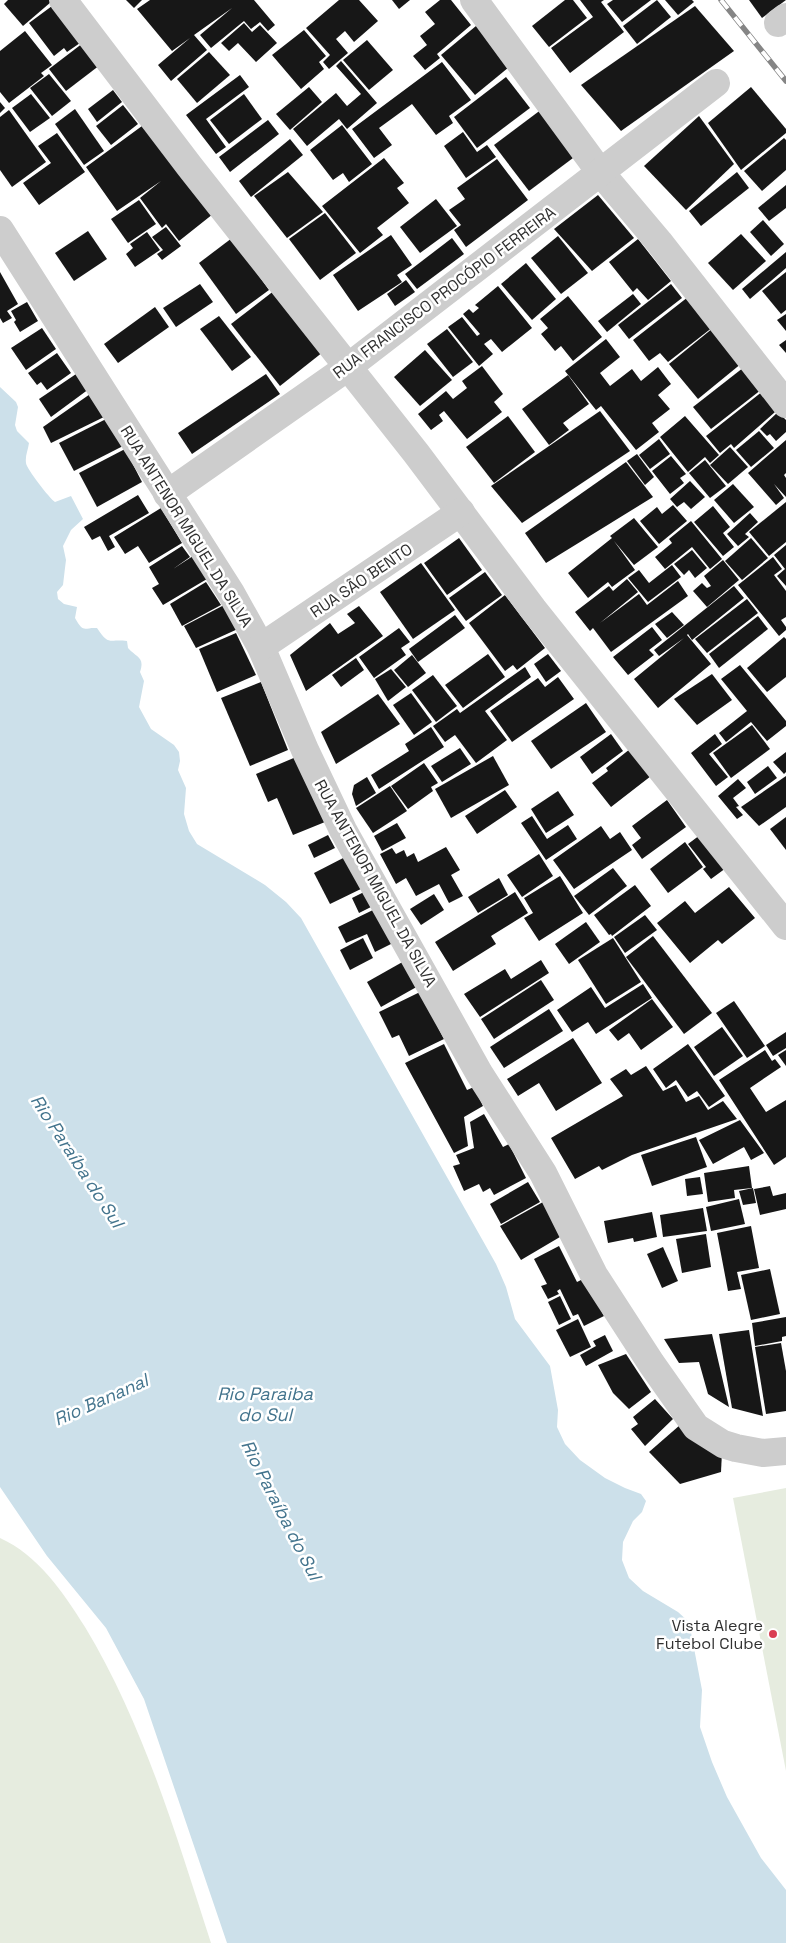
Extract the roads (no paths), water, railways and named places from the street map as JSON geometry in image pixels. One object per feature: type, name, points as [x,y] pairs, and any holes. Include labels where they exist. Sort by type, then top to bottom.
[{"type":"street","points":[[63,0],[190,167],[461,512],[563,648],[786,926]]},
{"type":"street","points":[[474,0],[600,172],[664,249],[786,404]]},
{"type":"street","name":"RUA FRANCISCO PROCÓPIO FERREIRA","points":[[168,494],[348,367],[716,83]]},
{"type":"street","name":"RUA ANTENOR MIGUEL DA SILVA","points":[[0,230],[231,593],[261,647],[343,830],[479,1073],[543,1173],[594,1276],[696,1427],[723,1444],[748,1452],[786,1451]]},
{"type":"street","name":"RUA SÃO BENTO","points":[[261,647],[461,512]]},
{"type":"water","name":"Rio Paraiba do Sul","points":[[0,387],[16,402],[18,407],[15,425],[17,431],[29,443],[26,460],[30,471],[55,502],[71,496],[83,519],[71,530],[63,546],[66,560],[63,585],[57,592],[58,599],[64,604],[77,607],[75,618],[82,628],[97,628],[109,640],[127,641],[128,648],[141,660],[140,672],[144,681],[139,707],[151,729],[174,745],[179,752],[178,770],[186,788],[184,814],[189,831],[197,844],[265,885],[286,902],[301,918],[496,1264],[506,1287],[515,1319],[550,1366],[558,1410],[557,1427],[565,1444],[580,1460],[605,1478],[641,1494],[646,1501],[642,1512],[633,1521],[623,1542],[622,1560],[629,1578],[643,1591],[678,1612],[689,1622],[702,1690],[700,1727],[727,1797],[761,1858],[786,1890],[786,1943],[227,1943],[144,1699],[106,1628],[47,1556],[0,1487]]},
{"type":"railway","points":[[721,0],[786,81]]},
{"type":"place","name":"Vista Alegre Futebol Clube","points":[[773,1634]]},
{"type":"water label","name":"Rio Paraíba do Sul","points":[[77,1161]]},
{"type":"water label","name":"Rio Bananal","points":[[101,1400]]},
{"type":"water label","name":"Rio Paraíba do Sul","points":[[281,1510]]}]
